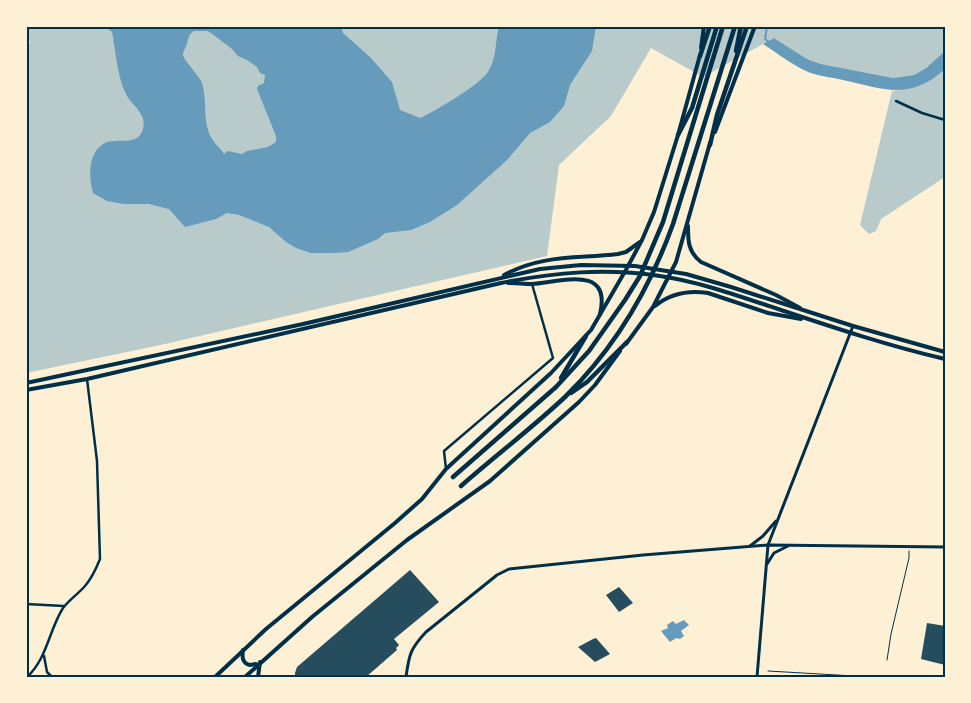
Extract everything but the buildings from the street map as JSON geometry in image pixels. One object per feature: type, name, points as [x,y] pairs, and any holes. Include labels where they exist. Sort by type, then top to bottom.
[{"type":"highway","points":[[700,56],[710,26]]},
{"type":"highway","points":[[678,135],[692,108],[717,26]]},
{"type":"highway","points":[[453,477],[556,387],[589,351],[608,326],[640,276],[663,222],[723,26]]},
{"type":"highway","points":[[461,486],[565,396],[598,360],[618,333],[650,279],[673,224],[735,26]]},
{"type":"highway","points":[[732,72],[741,26]]},
{"type":"highway","points":[[710,145],[747,26]]},
{"type":"highway","points":[[556,387],[586,336]]},
{"type":"highway","points":[[565,396],[587,382],[627,342]]},
{"type":"main road","points":[[215,677],[244,649],[395,523],[422,498],[446,469],[552,373],[586,336],[598,320],[642,240],[664,181],[678,135],[700,56],[704,26]]},
{"type":"main road","points":[[719,116],[755,26]]},
{"type":"main road","points":[[245,677],[312,617],[407,540],[490,481],[579,402],[595,385],[653,307],[676,262],[710,145]]},
{"type":"main road","points":[[688,219],[688,246],[700,262],[776,294],[807,311]]},
{"type":"main road","points":[[498,278],[535,262],[626,252],[642,240]]},
{"type":"main road","points":[[26,384],[284,328],[498,278],[540,269],[581,265],[662,269],[731,286],[778,303],[945,352]]},
{"type":"main road","points":[[26,390],[86,379],[501,283],[541,275],[609,271],[660,276],[702,285],[850,333],[945,359]]},
{"type":"main road","points":[[501,283],[531,284],[577,279],[589,281],[599,287],[602,299],[598,320]]},
{"type":"main road","points":[[653,307],[669,296],[699,292],[708,293],[768,313],[811,320]]},
{"type":"main road","points":[[244,649],[242,659],[247,664],[255,665],[260,662]]},
{"type":"main road","points":[[258,677],[260,662]]},
{"type":"street","points":[[896,101],[922,113],[945,120]]},
{"type":"street","points":[[446,469],[444,451],[553,358],[531,284]]},
{"type":"street","points":[[757,677],[768,545],[853,326]]},
{"type":"street","points":[[27,677],[34,670],[43,654],[54,624],[64,606],[94,574],[100,559],[97,461],[86,379]]},
{"type":"street","points":[[749,547],[763,536],[778,518]]},
{"type":"street","points":[[406,677],[408,658],[415,643],[497,575],[509,569],[643,555],[768,545],[945,547]]},
{"type":"street","points":[[766,565],[774,553],[791,545]]},
{"type":"street","points":[[26,604],[64,606]]},
{"type":"street","points":[[43,654],[47,672],[52,677]]},
{"type":"path","points":[[887,660],[891,634],[909,558],[909,546]]},
{"type":"path","points":[[768,671],[869,676]]},
{"type":"shaded area","points":[[26,26],[945,26],[945,51],[926,68],[914,75],[893,78],[821,64],[807,59],[774,38],[703,77],[651,48],[611,116],[559,165],[547,256],[165,344],[26,373],[26,45],[30,43]]},
{"type":"shaded area","points":[[945,69],[945,177],[881,219],[876,231],[869,234],[860,225],[892,91],[920,85]]},
{"type":"water","points":[[105,26],[341,26],[343,33],[370,57],[392,82],[400,110],[420,118],[467,90],[488,72],[494,55],[499,26],[596,26],[592,51],[570,85],[564,106],[550,122],[530,133],[507,160],[457,205],[430,222],[411,230],[385,233],[378,239],[348,252],[334,253],[311,253],[296,248],[269,227],[239,215],[227,213],[216,219],[185,227],[169,209],[149,204],[124,204],[107,201],[93,193],[90,167],[94,154],[103,144],[108,142],[136,138],[140,135],[144,124],[139,111],[124,89],[119,73],[112,32]],"holes":[[[194,31],[207,31],[232,49],[238,56],[257,67],[260,73],[265,75],[264,83],[258,86],[257,89],[276,136],[276,142],[268,147],[247,151],[242,154],[228,151],[224,154],[214,142],[207,127],[202,83],[183,55],[189,36]]]},
{"type":"water","points":[[774,38],[807,59],[821,64],[893,78],[914,75],[926,68],[945,51],[945,69],[932,79],[908,89],[884,89],[806,71],[763,44]]},
{"type":"water","points":[[684,620],[689,625],[681,631],[684,636],[670,642],[661,631],[668,628],[667,625],[673,621],[676,624]]},
{"type":"waterway","points":[[767,26],[765,39],[769,42]]}]
